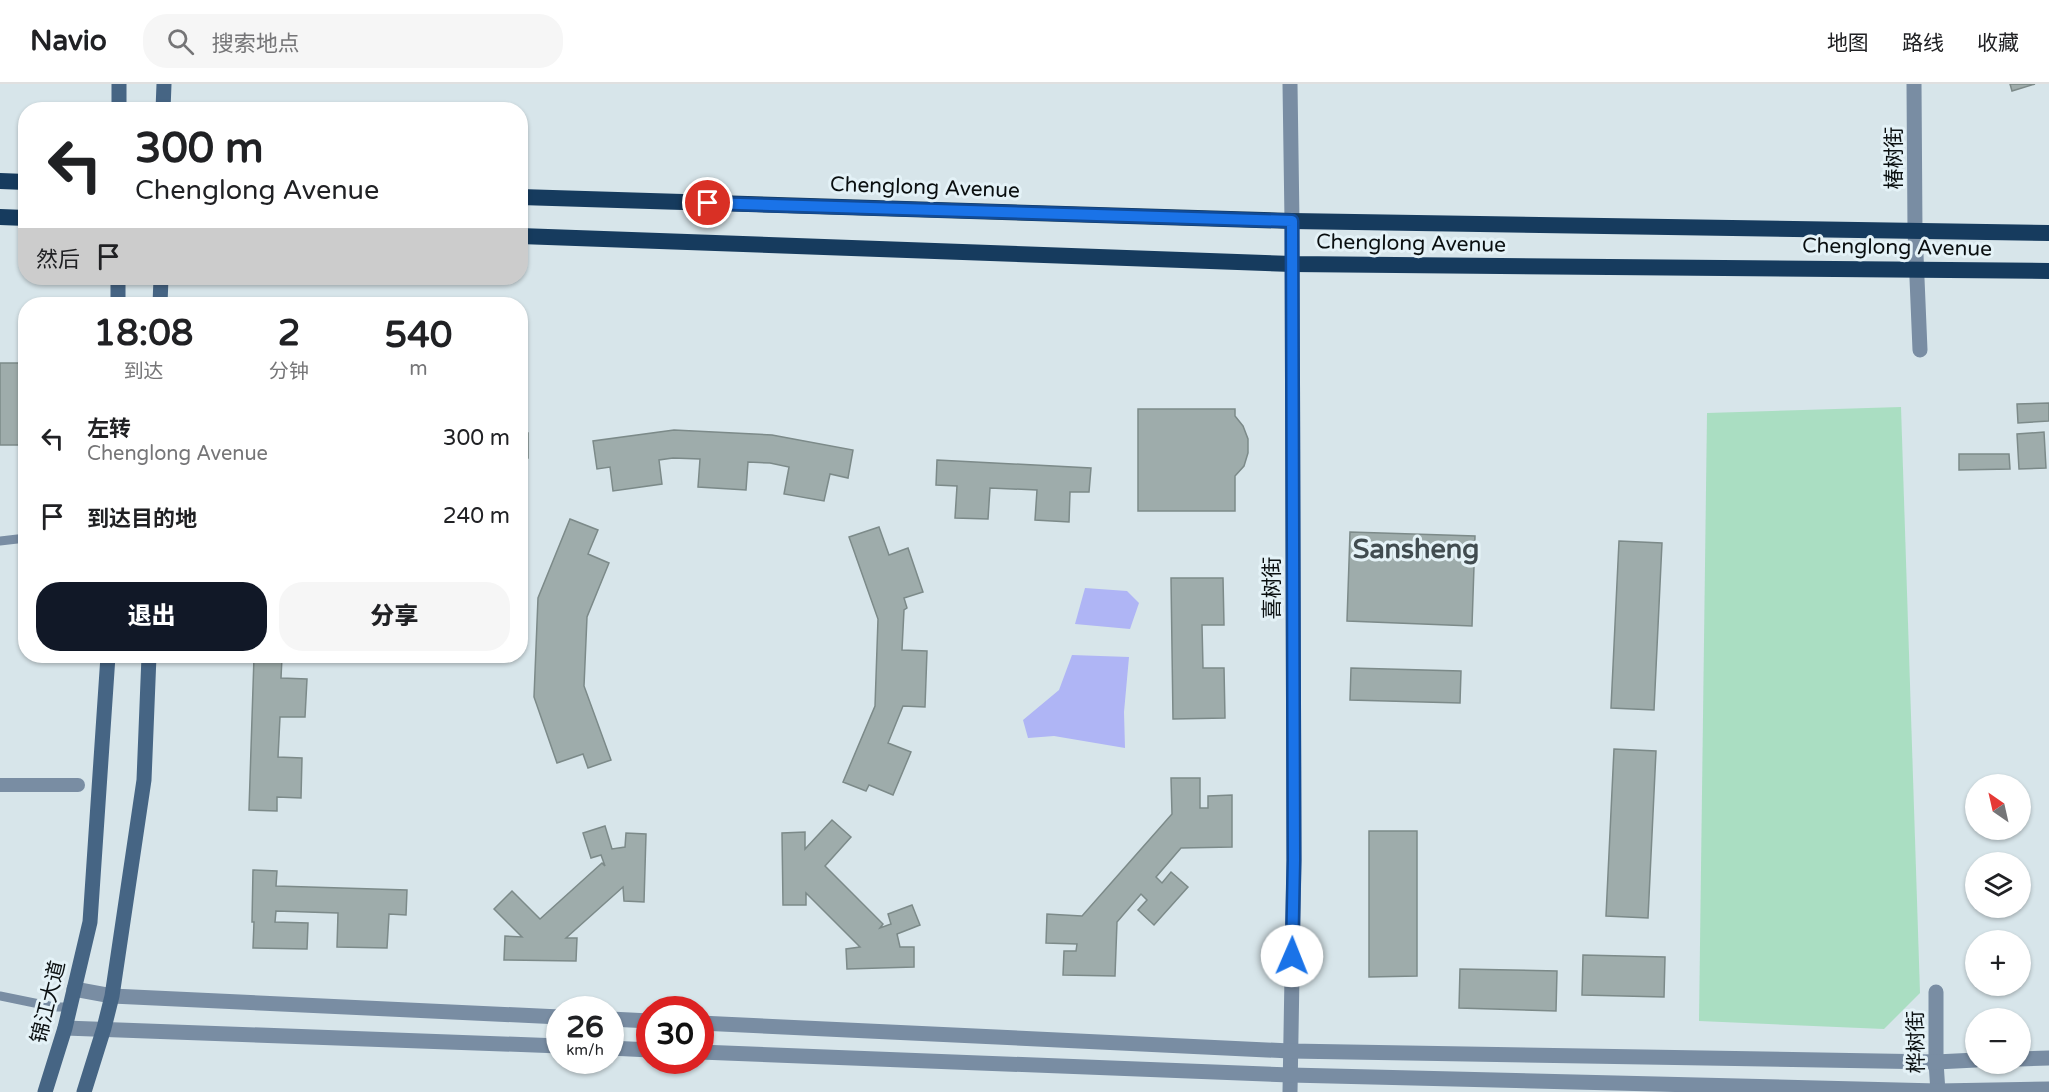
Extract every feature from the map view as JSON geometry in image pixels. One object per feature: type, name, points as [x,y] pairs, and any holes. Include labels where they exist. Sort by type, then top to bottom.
[{"type":"highway","points":[[0,181],[18,182]]},
{"type":"highway","name":"Chenglong Avenue","points":[[528,197],[1292,221],[2049,233]]},
{"type":"highway","points":[[0,217],[18,218]]},
{"type":"highway","name":"Chenglong Avenue","points":[[528,236],[1292,264],[2049,271]]},
{"type":"main road","points":[[119,102],[120,84]]},
{"type":"main road","points":[[163,102],[164,84]]},
{"type":"main road","name":"锦江大道","points":[[45,1092],[65,1028],[90,922],[108,663]]},
{"type":"main road","points":[[84,1092],[112,996],[144,780],[149,663]]},
{"type":"street","name":"喜树街","points":[[1290,84],[1294,860],[1290,1092]]},
{"type":"street","name":"椿树街","points":[[1914,84],[1915,231]]},
{"type":"street","points":[[1915,231],[1920,350]]},
{"type":"street","points":[[0,785],[78,785]]},
{"type":"street","points":[[74,989],[112,996],[546,1016]]},
{"type":"street","name":"桦树街","points":[[1936,992],[1938,1092]]},
{"type":"street","points":[[714,1024],[1290,1051],[1936,1062],[1965,1061]]},
{"type":"street","points":[[65,1028],[546,1045]]},
{"type":"street","points":[[714,1053],[1290,1076],[1938,1092],[2049,1089]]},
{"type":"street","points":[[2031,1059],[2049,1058]]},
{"type":"lane","points":[[0,541],[18,539]]},
{"type":"lane","points":[[0,996],[54,1007],[70,1007]]},
{"type":"green space","points":[[1901,407],[1920,993],[1884,1029],[1699,1021],[1707,413]]},
{"type":"water","points":[[1085,588],[1127,591],[1139,603],[1130,629],[1075,624]]},
{"type":"water","points":[[1072,655],[1129,657],[1124,712],[1125,748],[1054,736],[1028,738],[1023,720],[1059,690]]},
{"type":"building","points":[[2010,84],[2035,84],[2012,91]]},
{"type":"building","points":[[0,363],[18,363],[18,445],[0,445]]},
{"type":"building","points":[[2049,403],[2049,421],[2018,423],[2017,404]]},
{"type":"building","points":[[1138,409],[1235,409],[1235,416],[1243,426],[1248,439],[1248,453],[1244,466],[1235,476],[1235,511],[1138,511]]},
{"type":"building","points":[[674,430],[772,435],[853,450],[848,478],[830,474],[824,501],[784,494],[789,467],[770,463],[748,462],[746,490],[698,487],[700,459],[659,460],[662,484],[613,491],[610,467],[597,469],[593,441]]},
{"type":"building","points":[[2044,432],[2046,468],[2019,469],[2017,434]]},
{"type":"building","points":[[1959,454],[2009,454],[2010,469],[1959,470]]},
{"type":"building","points":[[937,460],[1091,468],[1089,492],[1070,492],[1069,522],[1035,520],[1037,490],[990,488],[988,519],[955,518],[957,486],[936,485]]},
{"type":"building","points":[[570,519],[598,530],[588,554],[609,563],[587,617],[584,686],[611,760],[588,768],[583,754],[557,763],[534,697],[538,598]]},
{"type":"building","points":[[879,527],[889,555],[908,548],[923,592],[904,598],[907,608],[904,610],[902,650],[927,651],[925,707],[903,706],[888,743],[911,752],[893,795],[869,785],[866,791],[843,782],[875,706],[878,619],[849,537]]},
{"type":"building","points":[[1350,532],[1475,536],[1472,626],[1347,621]]},
{"type":"building","points":[[1619,541],[1662,543],[1654,710],[1611,708]]},
{"type":"building","points":[[1171,578],[1223,578],[1224,625],[1202,625],[1203,668],[1224,668],[1225,718],[1173,719]]},
{"type":"building","points":[[254,663],[282,663],[281,678],[307,679],[305,717],[280,717],[278,757],[302,758],[301,798],[277,797],[277,811],[249,810]]},
{"type":"building","points":[[1351,668],[1461,671],[1460,703],[1350,700]]},
{"type":"building","points":[[1614,749],[1656,751],[1648,918],[1606,916]]},
{"type":"building","points":[[1171,778],[1200,778],[1200,808],[1208,808],[1208,796],[1232,795],[1232,847],[1181,848],[1156,877],[1162,883],[1171,872],[1188,887],[1154,925],[1138,910],[1147,900],[1141,894],[1117,922],[1115,976],[1063,975],[1064,951],[1076,951],[1077,944],[1046,943],[1047,914],[1082,916],[1172,814]]},
{"type":"building","points":[[832,820],[851,837],[825,866],[883,924],[880,928],[891,924],[888,914],[912,905],[920,925],[897,934],[900,947],[914,947],[914,967],[847,969],[846,949],[860,947],[806,893],[806,905],[783,905],[782,833],[805,832],[805,849]]},
{"type":"building","points":[[605,826],[612,849],[625,847],[626,833],[646,834],[644,902],[624,901],[623,887],[566,938],[577,938],[576,961],[504,960],[505,936],[522,937],[494,909],[512,891],[540,919],[602,863],[605,866],[601,855],[591,858],[583,833]]},
{"type":"building","points":[[1369,831],[1417,831],[1417,976],[1369,977]]},
{"type":"building","points":[[253,870],[277,871],[276,886],[407,890],[406,915],[389,914],[387,948],[337,947],[338,913],[276,911],[275,922],[308,923],[307,949],[253,948]]},
{"type":"building","points":[[1583,955],[1665,957],[1664,997],[1582,995]]},
{"type":"building","points":[[1460,969],[1557,971],[1556,1011],[1459,1008]]},
{"type":"district","name":"Sansheng","points":[[1416,549]]},
{"type":"route","points":[[708,203],[1292,221],[1294,860],[1292,956]]}]
